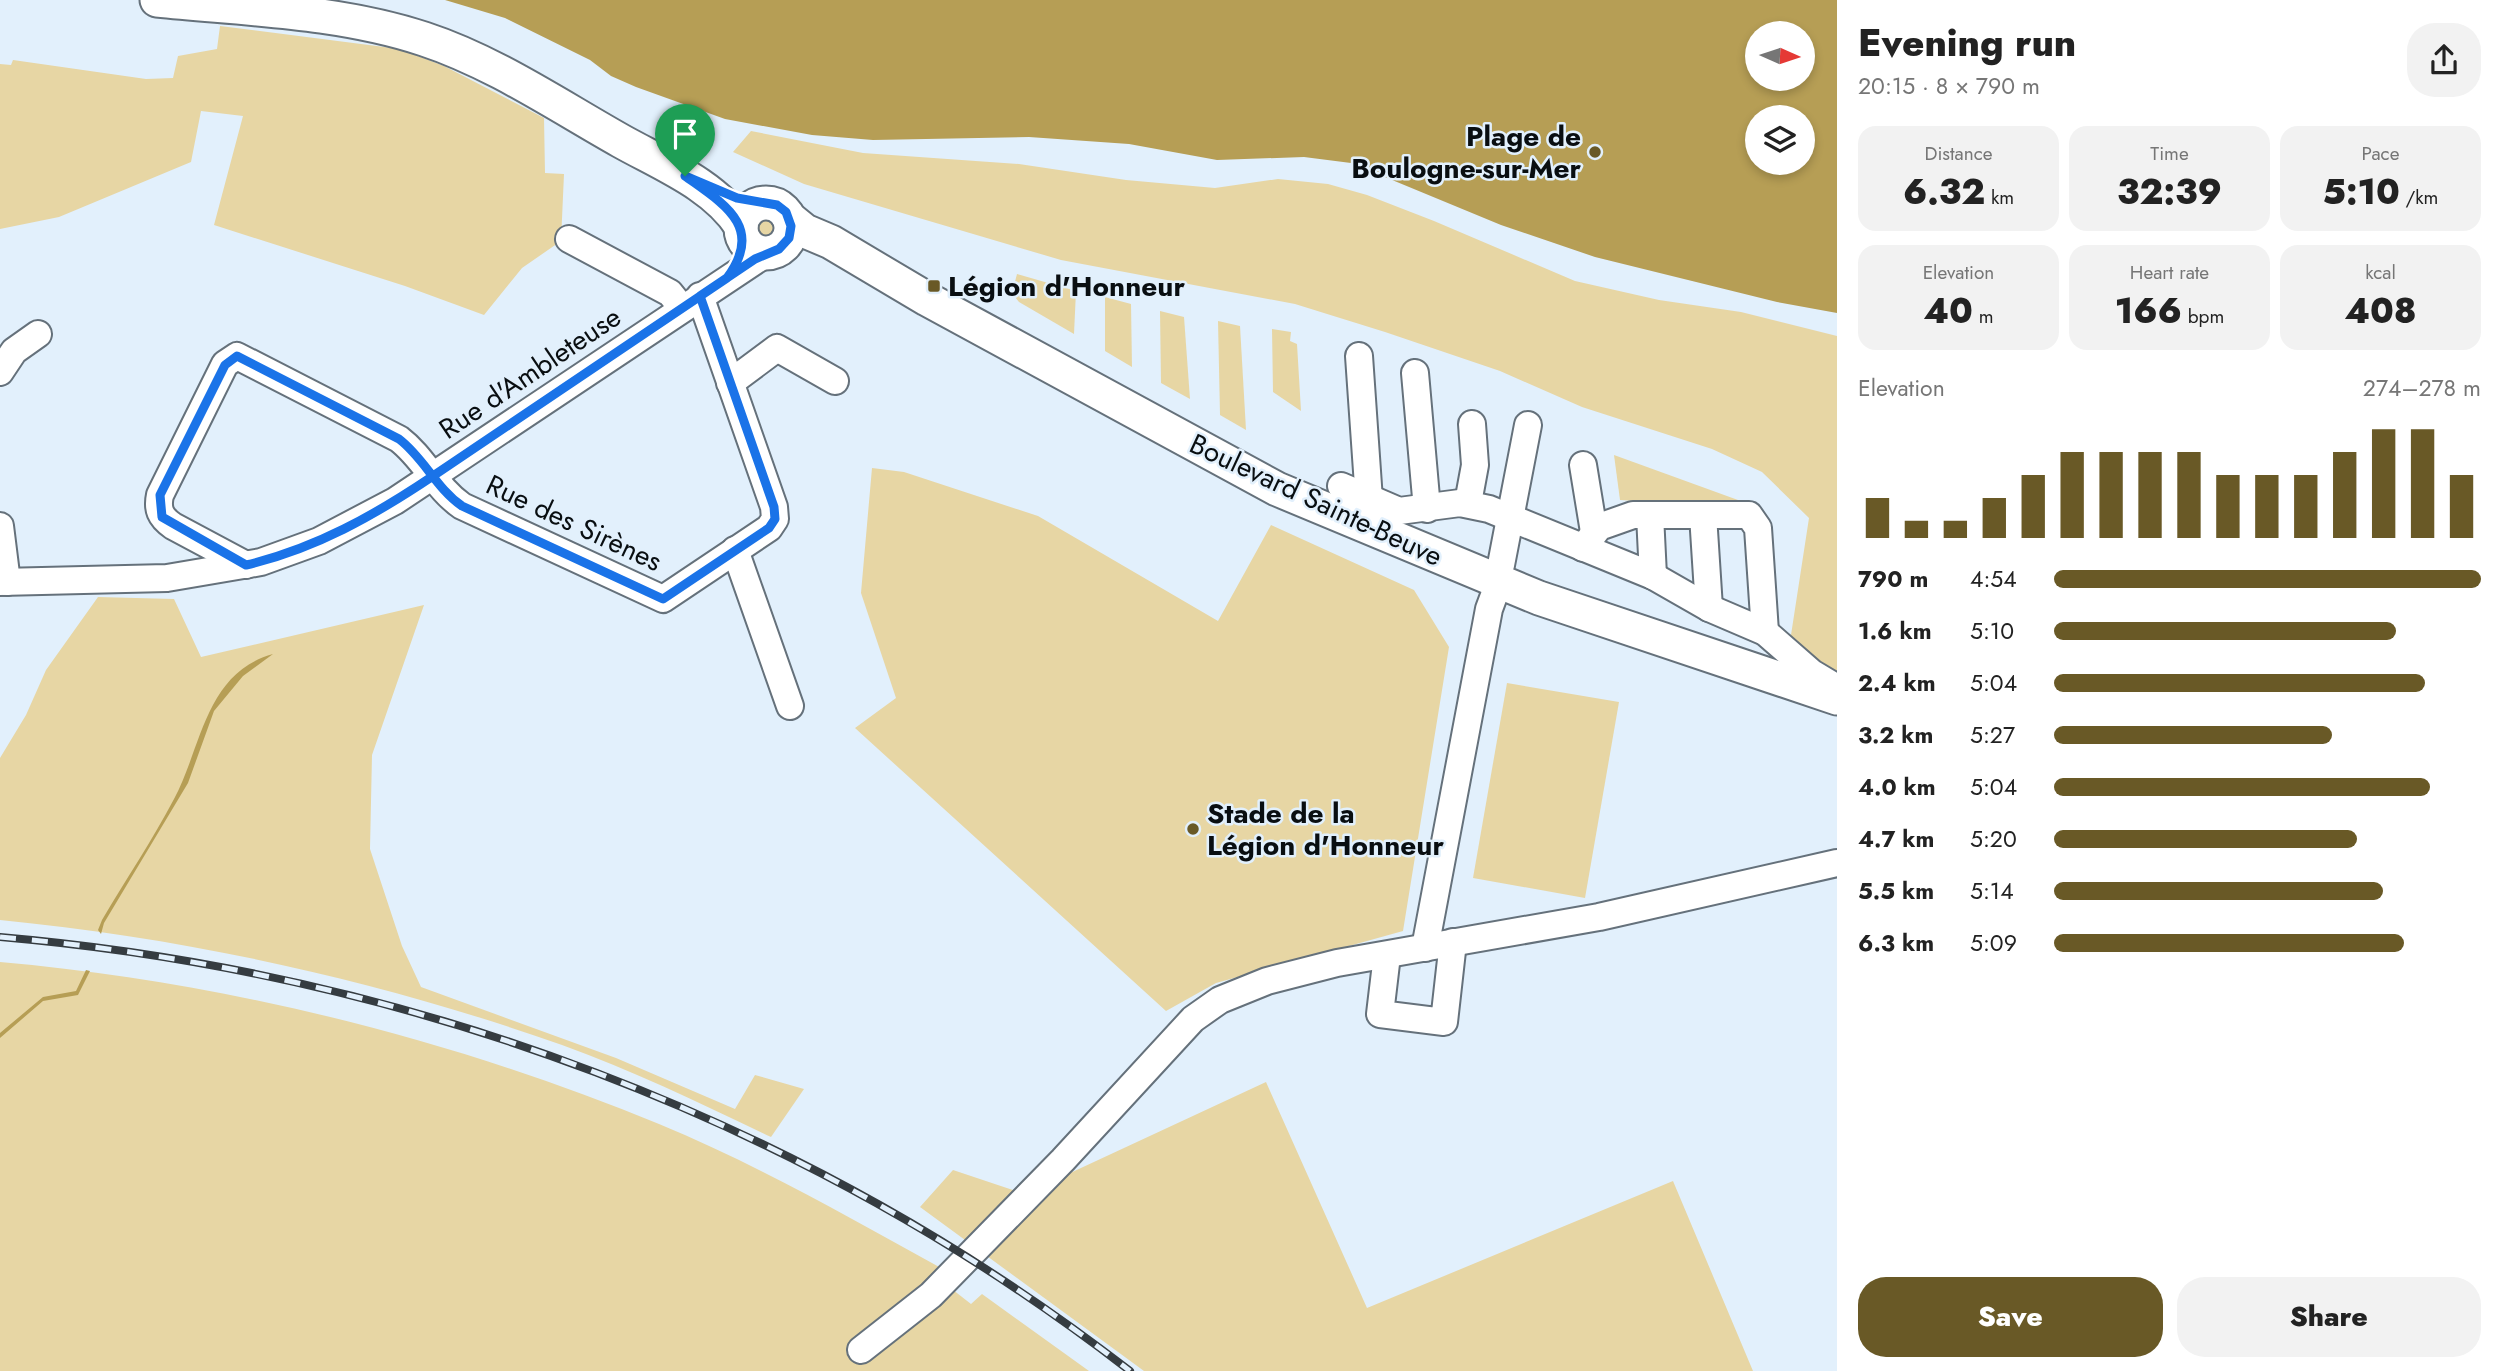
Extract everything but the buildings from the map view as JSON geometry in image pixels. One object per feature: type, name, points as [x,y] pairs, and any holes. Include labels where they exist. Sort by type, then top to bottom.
[{"type":"main road","name":"Boulevard Sainte-Beuve","points":[[157,0],[355,22],[424,39],[487,66],[685,176],[737,198],[764,231],[805,231],[838,246],[875,270],[1263,482],[1497,582],[1672,662],[1778,692],[1837,704]]},
{"type":"main road","name":"Boulevard Sainte-Beuve","points":[[1497,582],[1738,667],[1837,698]]},
{"type":"street","name":"Rue d'Ambleteuse","points":[[4,582],[145,580],[246,565],[281,556],[334,534],[374,514],[433,476],[727,278],[738,259],[764,231]]},
{"type":"street","points":[[569,239],[691,302]]},
{"type":"street","name":"Rue des Sirènes","points":[[433,476],[454,500],[473,512],[663,599],[769,528],[775,513],[730,383],[691,302]]},
{"type":"street","points":[[0,372],[14,351],[38,334]]},
{"type":"street","points":[[730,383],[777,348],[835,381]]},
{"type":"street","points":[[1359,356],[1369,500]]},
{"type":"street","points":[[246,565],[173,526],[162,517],[159,507],[166,483],[225,365],[232,357],[243,357],[391,434],[414,451],[433,476]]},
{"type":"street","points":[[1415,373],[1427,509]]},
{"type":"street","points":[[1468,503],[1475,465],[1472,424]]},
{"type":"street","points":[[1425,947],[1528,425]]},
{"type":"street","points":[[1583,465],[1588,540]]},
{"type":"street","points":[[1341,486],[1399,511],[1468,503],[1588,540],[1709,608],[1765,632],[1812,673],[1837,688]]},
{"type":"street","points":[[1588,540],[1617,519],[1650,515],[1744,514],[1757,523],[1765,632]]},
{"type":"street","points":[[1650,515],[1653,576]]},
{"type":"street","points":[[1703,515],[1709,608]]},
{"type":"street","points":[[0,526],[4,582]]},
{"type":"street","points":[[735,550],[790,706]]},
{"type":"street","points":[[861,1350],[938,1287],[1203,1011],[1267,981],[1336,963],[1599,918],[1837,863]]},
{"type":"street","points":[[1387,955],[1380,1014],[1444,1022],[1453,942]]},
{"type":"shaded area","name":"Plage de Boulogne-sur-Mer","points":[[445,0],[1837,0],[1837,313],[1777,302],[1595,257],[1501,225],[1351,163],[1304,157],[1217,160],[1129,144],[1029,137],[873,140],[812,135],[725,119],[636,87],[611,76],[590,60],[505,18]]},
{"type":"shaded area","points":[[220,26],[400,49],[444,66],[544,118],[545,173],[564,174],[561,241],[522,268],[484,315],[405,286],[214,225],[243,116],[201,111],[191,162],[59,217],[0,229],[0,64],[11,65],[13,60],[146,79],[173,78],[178,56],[217,49]]},
{"type":"shaded area","points":[[751,131],[863,153],[1019,164],[1126,180],[1215,188],[1278,179],[1328,184],[1367,195],[1434,221],[1575,281],[1659,300],[1741,312],[1837,336],[1837,676],[1776,657],[1791,635],[1809,518],[1762,472],[1712,449],[1582,407],[1500,371],[1295,304],[1061,260],[804,184],[733,152]]},
{"type":"shaded area","points":[[762,219],[770,219],[775,228],[773,235],[762,237],[757,232],[757,224]]},
{"type":"shaded area","points":[[1017,274],[1076,291],[1074,334],[1019,302],[1012,293]]},
{"type":"shaded area","points":[[1105,297],[1131,304],[1132,367],[1105,351]]},
{"type":"shaded area","points":[[1160,311],[1184,317],[1190,399],[1161,383]]},
{"type":"shaded area","points":[[1218,321],[1240,326],[1246,430],[1220,415]]},
{"type":"shaded area","points":[[1272,329],[1291,332],[1290,341],[1297,344],[1301,411],[1273,392]]},
{"type":"shaded area","points":[[1614,455],[1749,504],[1751,508],[1620,500]]},
{"type":"shaded area","name":"Stade de la Légion d'Honneur","points":[[872,468],[904,472],[1038,516],[1218,621],[1271,525],[1414,590],[1449,647],[1403,931],[1216,983],[1166,1011],[855,728],[896,698],[861,593]]},
{"type":"shaded area","points":[[98,597],[174,599],[201,657],[424,605],[372,755],[370,849],[402,946],[421,987],[616,1058],[735,1109],[755,1075],[804,1089],[771,1137],[668,1088],[589,1055],[425,1001],[355,982],[214,951],[72,928],[0,920],[0,758],[26,715],[46,670]]},
{"type":"shaded area","points":[[273,654],[243,676],[214,711],[188,783],[104,923],[101,934],[98,930],[102,920],[184,779],[208,714],[219,695],[233,677],[250,664]]},
{"type":"shaded area","points":[[1507,683],[1619,702],[1585,898],[1473,878]]},
{"type":"shaded area","points":[[0,962],[84,971],[252,999],[418,1040],[580,1093],[695,1140],[837,1211],[941,1268],[948,1286],[971,1304],[982,1294],[1089,1371],[0,1371]]},
{"type":"shaded area","points":[[86,970],[90,971],[78,995],[43,1001],[0,1038],[0,1033],[43,997],[76,991]]},
{"type":"shaded area","points":[[1266,1082],[1367,1308],[1673,1181],[1753,1371],[1144,1371],[920,1207],[953,1170],[1025,1194]]},
{"type":"railway","points":[[0,937],[152,955],[303,984],[451,1023],[596,1073],[737,1132],[874,1202],[1005,1281],[1130,1371]]},
{"type":"place","name":"Plage de Boulogne-sur-Mer","points":[[1595,152]]},
{"type":"place","name":"Légion d'Honneur","points":[[934,286]]},
{"type":"place","name":"Stade de la Légion d'Honneur","points":[[1193,829]]},
{"type":"route","points":[[685,176],[724,205],[741,226],[743,238],[740,252],[727,278],[433,476],[395,501],[350,527],[303,548],[246,565],[166,522],[159,513],[160,495],[225,365],[232,357],[243,357],[399,439],[414,451],[426,465],[433,476],[447,494],[462,506],[663,599],[769,528],[775,519],[774,507],[700,296],[727,278],[742,269],[755,259],[779,249],[786,243],[791,232],[786,212],[777,205],[737,198],[685,176]]}]
